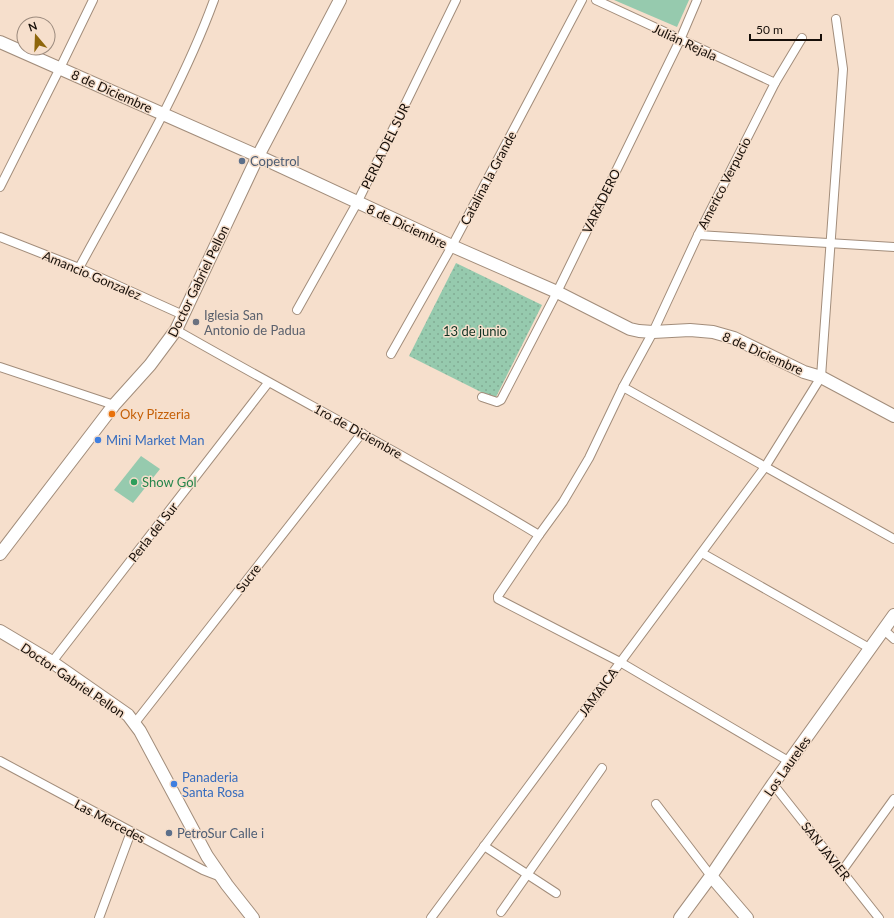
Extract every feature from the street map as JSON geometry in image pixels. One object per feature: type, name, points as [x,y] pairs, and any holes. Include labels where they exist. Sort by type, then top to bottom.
[{"type":"street","points":[[0,187],[93,0]]},
{"type":"street","points":[[79,268],[163,114],[205,26],[214,0]]},
{"type":"street","name":"Doctor Gabriel Pellon","points":[[0,554],[114,405],[150,365],[176,330],[258,156],[340,0]]},
{"type":"street","name":"PERLA DEL SUR","points":[[297,310],[357,202],[456,0]]},
{"type":"street","name":"Catalina la Grande","points":[[391,354],[452,246],[582,0]]},
{"type":"street","name":"Julián Rejala","points":[[596,0],[774,83]]},
{"type":"street","name":"VARADERO","points":[[482,397],[497,402],[501,400],[680,40],[697,0]]},
{"type":"street","points":[[821,377],[843,69],[836,19]]},
{"type":"street","name":"Americo Verpucio","points":[[620,662],[498,599],[498,596],[563,502],[589,458],[623,387],[653,332],[698,234],[774,83],[802,38]]},
{"type":"street","name":"8 de Diciembre","points":[[0,42],[258,156],[452,246],[556,292],[630,329],[653,332],[690,330],[713,332],[734,338],[804,372],[821,377],[894,416]]},
{"type":"street","points":[[698,234],[894,247]]},
{"type":"street","name":"Amancio Gonzalez","points":[[0,237],[79,268],[183,315]]},
{"type":"street","name":"1ro de Diciembre","points":[[176,330],[268,383],[466,491],[539,535]]},
{"type":"street","points":[[0,367],[114,405]]},
{"type":"street","name":"JAMAICA","points":[[431,918],[765,467],[821,377]]},
{"type":"street","name":"Perla del Sur","points":[[52,662],[268,383]]},
{"type":"street","points":[[623,387],[894,539]]},
{"type":"street","name":"Sucre","points":[[134,724],[362,433]]},
{"type":"street","points":[[702,553],[871,649]]},
{"type":"street","name":"Los Laureles","points":[[680,918],[894,615]]},
{"type":"street","points":[[884,630],[894,639]]},
{"type":"street","name":"Doctor Gabriel Pellon","points":[[0,631],[52,662],[128,715],[140,732],[207,856],[253,918]]},
{"type":"street","points":[[620,662],[790,762]]},
{"type":"street","name":"Las Mercedes","points":[[0,761],[203,870],[222,877]]},
{"type":"street","points":[[501,912],[602,768]]},
{"type":"street","name":"SAN JAVIER","points":[[774,784],[879,918]]},
{"type":"street","points":[[842,871],[894,799]]},
{"type":"street","points":[[656,804],[711,876],[747,918]]},
{"type":"street","points":[[99,918],[131,832]]},
{"type":"street","points":[[484,846],[556,893]]},
{"type":"green space","points":[[614,0],[689,0],[677,27]]},
{"type":"green space","name":"13 de junio","points":[[456,263],[542,305],[495,399],[409,356]]},
{"type":"green space","points":[[141,456],[160,469],[133,503],[114,490]]},
{"type":"place","name":"Copetrol","points":[[242,161]]},
{"type":"place","name":"Iglesia San Antonio de Padua","points":[[196,322]]},
{"type":"place","name":"Oky Pizzeria","points":[[112,414]]},
{"type":"place","name":"Mini Market Man","points":[[98,440]]},
{"type":"place","name":"Show Gol","points":[[134,482]]},
{"type":"place","name":"Panaderia Santa Rosa","points":[[174,784]]},
{"type":"place","name":"PetroSur Calle i","points":[[169,833]]}]
